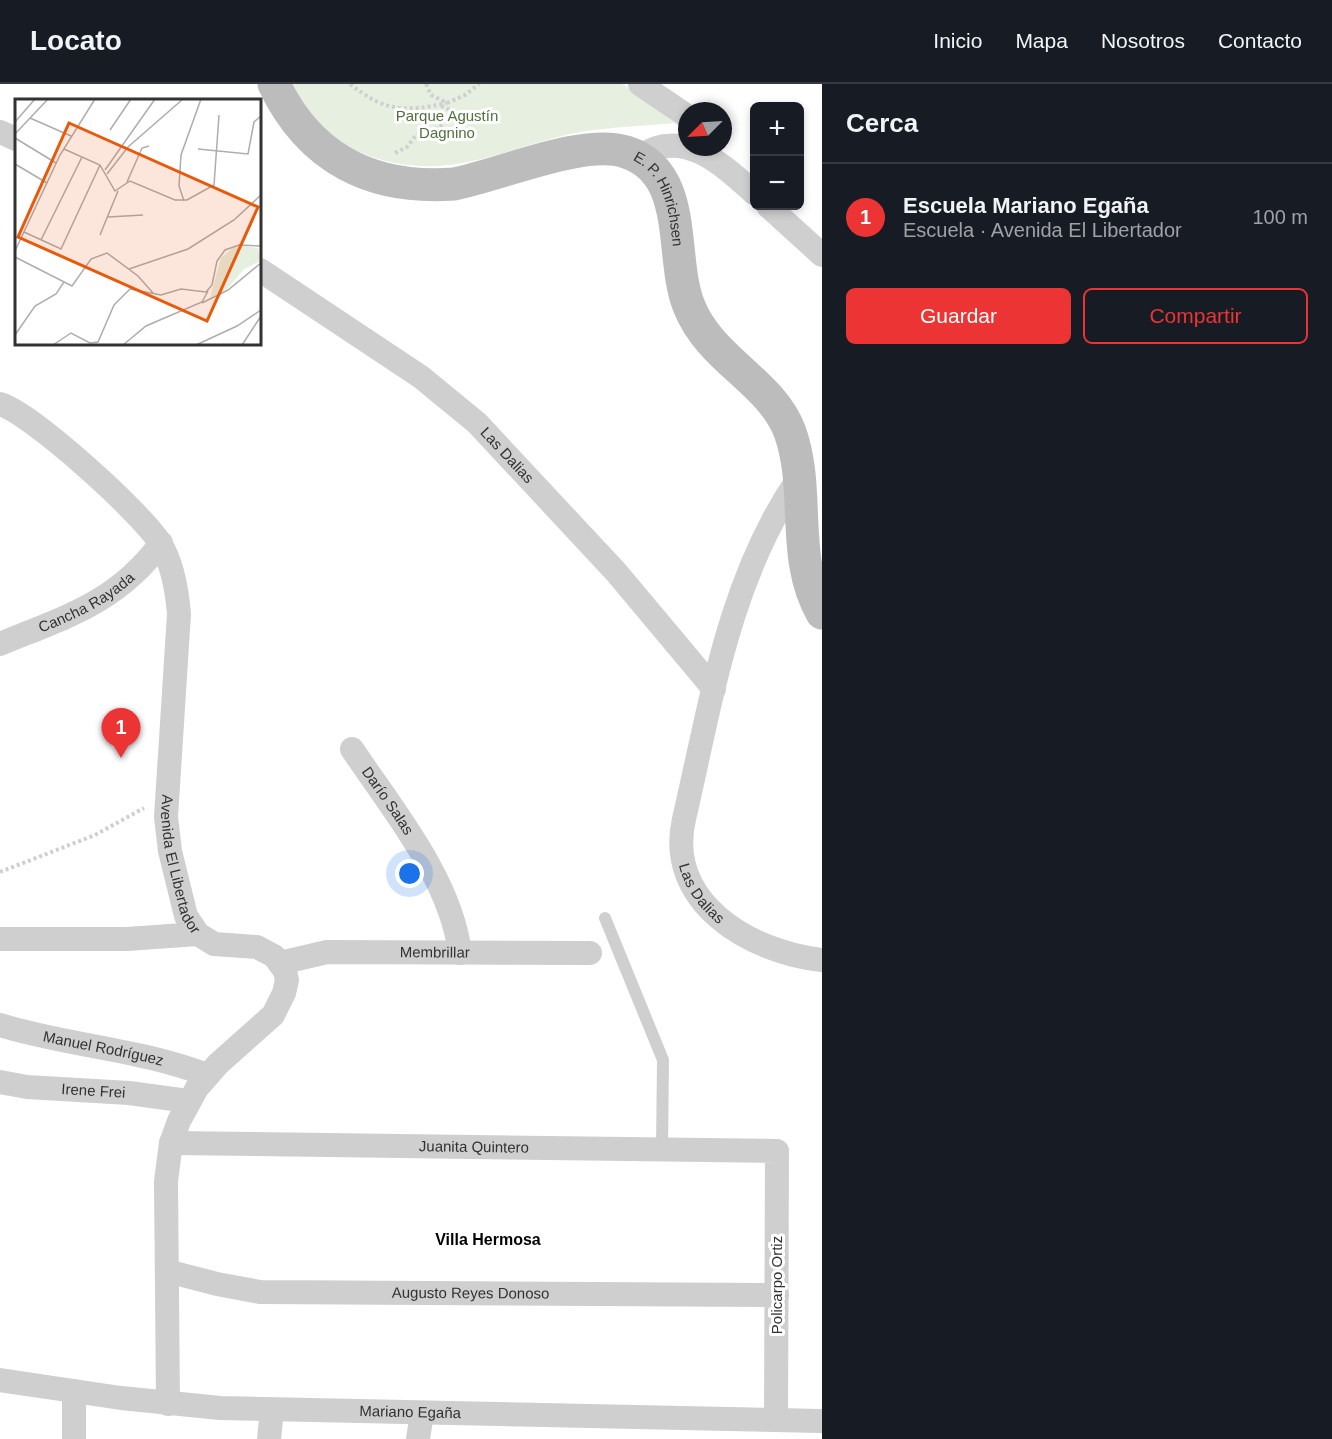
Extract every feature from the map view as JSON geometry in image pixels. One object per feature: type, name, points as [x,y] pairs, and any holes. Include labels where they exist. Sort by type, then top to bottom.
[{"type":"street","name":"E. P. Hinrichsen","points":[[274,84],[290,112],[311,139],[334,158],[364,173],[398,183],[432,186],[476,180],[592,148],[616,149],[639,157],[655,172],[668,191],[674,215],[683,285],[696,322],[714,347],[773,403],[782,416],[794,446],[805,572],[822,613]]},
{"type":"street","points":[[640,84],[678,110]]},
{"type":"street","points":[[0,132],[15,140]]},
{"type":"street","points":[[639,157],[659,146],[679,144],[719,163],[750,189]]},
{"type":"street","points":[[726,156],[750,189]]},
{"type":"street","points":[[772,210],[822,255]]},
{"type":"street","name":"Las Dalias","points":[[261,271],[421,377],[477,423],[616,572],[714,689]]},
{"type":"street","name":"Avenida El Libertador","points":[[0,404],[20,413],[80,463],[150,528],[161,543],[175,582],[179,614],[166,792],[170,851],[186,916],[198,934],[214,944],[257,947],[274,956],[280,963]]},
{"type":"street","name":"Las Dalias","points":[[798,479],[768,526],[751,562],[714,689],[681,830],[680,852],[685,875],[707,907],[743,934],[776,949],[822,960]]},
{"type":"street","name":"Cancha Rayada","points":[[0,644],[104,599],[134,576],[161,543]]},
{"type":"street","name":"Darío Salas","points":[[352,749],[407,831],[446,898],[454,920],[460,952]]},
{"type":"street","points":[[0,939],[128,939],[198,934]]},
{"type":"street","name":"Membrillar","points":[[280,963],[303,955],[327,952],[590,953]]},
{"type":"street","points":[[168,1404],[166,1181],[171,1143],[188,1101],[207,1075],[273,1015],[286,987],[285,971],[280,963]]},
{"type":"street","name":"Manuel Rodríguez","points":[[0,1025],[56,1040],[161,1060],[207,1075]]},
{"type":"street","name":"Irene Frei","points":[[0,1082],[27,1087],[129,1093],[188,1101]]},
{"type":"street","name":"Juanita Quintero","points":[[171,1143],[777,1150]]},
{"type":"street","name":"Policarpo Ortiz","points":[[776,1420],[777,1150]]},
{"type":"street","name":"Augusto Reyes Donoso","points":[[167,1271],[260,1292],[777,1295]]},
{"type":"street","name":"Mariano Egaña","points":[[0,1380],[168,1404],[272,1410],[422,1413],[747,1430],[776,1420],[822,1421]]},
{"type":"street","points":[[74,1391],[74,1439]]},
{"type":"street","points":[[269,1439],[272,1410]]},
{"type":"street","points":[[418,1439],[422,1413]]},
{"type":"lane","points":[[605,918],[663,1060],[662,1149]]},
{"type":"path","points":[[350,84],[383,107],[410,110],[447,103],[465,95],[479,84]]},
{"type":"path","points":[[426,84],[431,95],[447,103]]},
{"type":"path","points":[[364,173],[384,158],[407,147],[417,134],[438,128],[453,116],[448,109],[439,105]]},
{"type":"path","points":[[0,872],[112,827],[166,792]]},
{"type":"green space","name":"Parque Agustín Dagnino","points":[[284,84],[623,84],[675,123],[580,132],[451,165],[399,164],[365,154],[335,139],[318,124]]},
{"type":"place","name":"Escuela Mariano Egaña","points":[[121,758]]},
{"type":"district","name":"Villa Hermosa","points":[[488,1239]]}]
